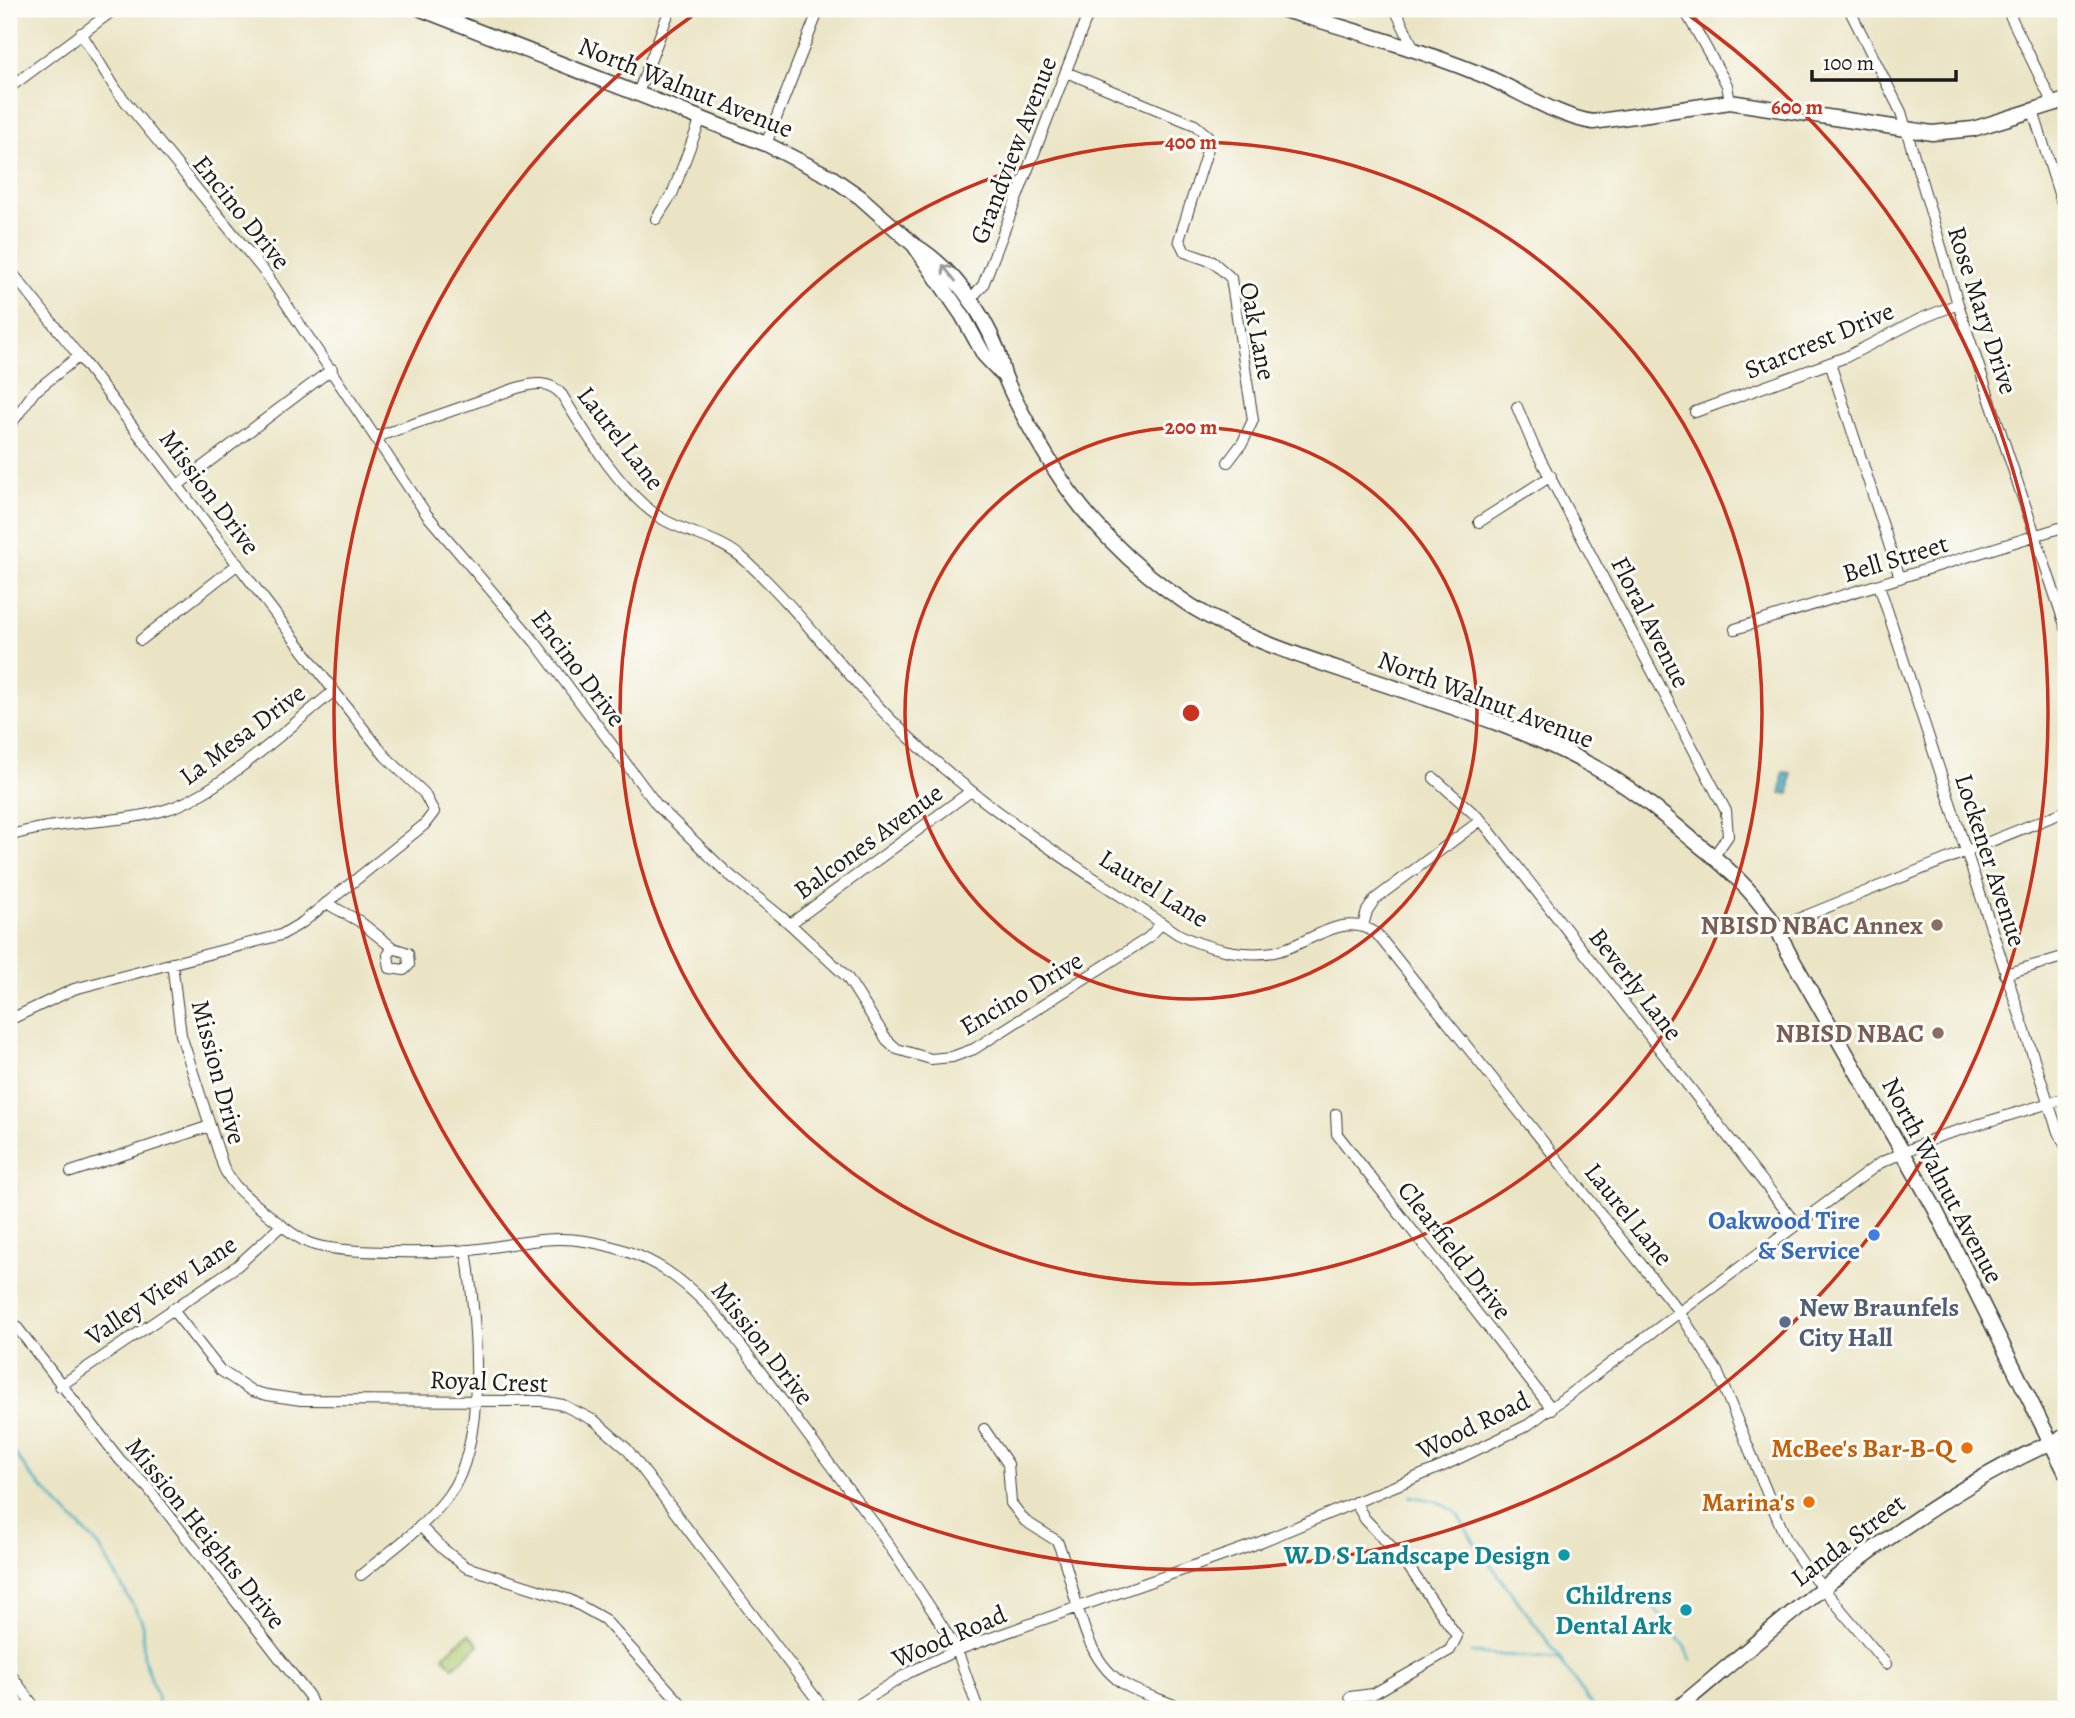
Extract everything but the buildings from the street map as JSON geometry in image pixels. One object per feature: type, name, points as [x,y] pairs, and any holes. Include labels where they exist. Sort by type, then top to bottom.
[{"type":"main road","name":"North Walnut Avenue","points":[[421,9],[766,144],[831,177],[860,197],[914,245],[940,262],[969,302],[996,347],[1004,376],[1045,454],[1092,520],[1127,557],[1190,605],[1219,622],[1280,649],[1482,719],[1570,755],[1620,783],[1714,856],[1778,927],[1787,950],[1903,1152],[2066,1473]]},
{"type":"main road","points":[[1281,9],[1414,49],[1488,77],[1583,120],[1616,121],[1730,102],[1931,133],[1963,131],[2060,102]]},
{"type":"main road","name":"North Walnut Avenue","points":[[914,245],[962,315],[984,355],[1004,376]]},
{"type":"main road","name":"Landa Street","points":[[1677,1709],[1825,1587],[1913,1520],[2066,1436]]},
{"type":"street","points":[[9,88],[115,9]]},
{"type":"street","points":[[638,93],[670,9]]},
{"type":"street","points":[[766,144],[819,9]]},
{"type":"street","name":"Grandview Avenue","points":[[969,302],[983,285],[1090,9]]},
{"type":"street","points":[[1395,9],[1414,49]]},
{"type":"street","points":[[1684,9],[1727,85],[1730,102]]},
{"type":"street","name":"Rose Mary Drive","points":[[1849,9],[1901,112],[1958,304],[2066,628]]},
{"type":"street","points":[[2007,9],[2060,102]]},
{"type":"street","name":"Encino Drive","points":[[81,33],[117,91],[267,275],[427,514],[535,642],[657,805],[726,872],[790,924],[854,984],[887,1040],[907,1054],[930,1059],[951,1057],[974,1049],[1116,960],[1148,938],[1162,923]]},
{"type":"street","name":"Oak Lane","points":[[1066,72],[1195,125],[1208,136],[1209,145],[1179,240],[1185,252],[1213,262],[1231,278],[1253,420],[1243,442],[1228,463]]},
{"type":"street","points":[[2033,111],[2066,216]]},
{"type":"street","points":[[656,219],[673,192],[701,118]]},
{"type":"street","name":"Mission Drive","points":[[9,269],[79,356],[334,691],[385,756],[424,793],[434,812],[424,825],[326,903],[281,934],[172,963],[181,1035],[229,1179],[247,1198],[282,1225],[306,1242],[326,1248],[466,1250],[545,1239],[586,1241],[651,1262],[692,1287],[727,1327],[876,1526],[957,1650],[978,1709]]},
{"type":"street","name":"Starcrest Drive","points":[[1695,412],[1830,363],[1958,304]]},
{"type":"street","points":[[9,427],[34,392],[79,356]]},
{"type":"street","points":[[1830,363],[1900,578]]},
{"type":"street","points":[[178,485],[332,369]]},
{"type":"street","name":"Laurel Lane","points":[[376,437],[527,385],[543,384],[558,390],[616,471],[645,504],[667,522],[708,536],[747,561],[838,658],[888,717],[971,791],[1162,923],[1200,944],[1258,953],[1292,947],[1338,926],[1363,926],[1386,943],[1680,1314],[1717,1371],[1787,1539],[1803,1564],[1825,1587],[1886,1664]]},
{"type":"street","name":"Floral Avenue","points":[[1517,407],[1726,811],[1728,836],[1714,856]]},
{"type":"street","points":[[1479,522],[1551,476]]},
{"type":"street","name":"Bell Street","points":[[1735,629],[2066,526]]},
{"type":"street","points":[[141,639],[238,564]]},
{"type":"street","name":"Lockener Avenue","points":[[1879,585],[1968,851],[2047,1103],[2066,1146]]},
{"type":"street","name":"La Mesa Drive","points":[[9,835],[45,826],[147,814],[181,805],[209,789],[334,691]]},
{"type":"street","name":"Beverly Lane","points":[[1434,778],[1481,820],[1796,1224]]},
{"type":"street","name":"Balcones Avenue","points":[[790,924],[971,791]]},
{"type":"street","points":[[1778,927],[2066,811]]},
{"type":"street","points":[[1363,926],[1367,911],[1375,899],[1481,820]]},
{"type":"street","points":[[326,903],[359,921],[393,948]]},
{"type":"street","points":[[2005,974],[2066,956]]},
{"type":"street","points":[[9,1020],[60,993],[172,963]]},
{"type":"street","name":"Wood Road","points":[[852,1709],[908,1673],[957,1650],[1253,1545],[1482,1448],[1552,1409],[1880,1163],[1940,1136],[2066,1098]]},
{"type":"street","name":"Clearfield Drive","points":[[1336,1114],[1338,1134],[1552,1409]]},
{"type":"street","points":[[71,1172],[210,1126]]},
{"type":"street","name":"Valley View Lane","points":[[60,1385],[237,1266],[282,1225]]},
{"type":"street","points":[[361,1575],[420,1526],[449,1495],[460,1475],[472,1438],[476,1319],[466,1250]]},
{"type":"street","name":"Royal Crest","points":[[172,1309],[220,1370],[259,1393],[301,1400],[519,1399],[562,1405],[595,1421],[618,1438],[824,1709]]},
{"type":"street","name":"Mission Heights Drive","points":[[9,1319],[120,1460],[148,1488],[309,1696],[314,1709]]},
{"type":"street","points":[[984,1429],[1008,1464],[1011,1503],[1031,1526],[1057,1541],[1080,1607],[1082,1622],[1096,1651],[1115,1678],[1138,1691],[1183,1709]]},
{"type":"street","points":[[1350,1697],[1373,1694],[1450,1650],[1457,1636],[1403,1559],[1365,1519],[1355,1502]]},
{"type":"street","points":[[420,1526],[466,1567],[570,1600],[604,1619],[686,1709]]},
{"type":"street","points":[[9,1672],[36,1709]]},
{"type":"green space","points":[[469,1634],[479,1645],[453,1667],[443,1656]]},
{"type":"water","points":[[1783,772],[1791,773],[1789,794],[1781,793]]},
{"type":"waterway","points":[[9,1446],[32,1477],[99,1546],[142,1621],[144,1659],[157,1695],[158,1709]]},
{"type":"waterway","points":[[1410,1496],[1436,1501],[1456,1512],[1474,1542],[1563,1662]]},
{"type":"waterway","points":[[1651,1603],[1687,1650],[1691,1660]]},
{"type":"waterway","points":[[1472,1653],[1559,1659],[1595,1709]]},
{"type":"place","name":"NBISD NBAC Annex","points":[[1937,925]]},
{"type":"place","name":"NBISD NBAC","points":[[1938,1033]]},
{"type":"place","name":"Oakwood Tire & Service","points":[[1874,1235]]},
{"type":"place","name":"New Braunfels City Hall","points":[[1785,1322]]},
{"type":"place","name":"McBee's Bar-B-Q","points":[[1967,1448]]},
{"type":"place","name":"Marina's","points":[[1809,1502]]},
{"type":"place","name":"W D S Landscape Design","points":[[1564,1555]]},
{"type":"place","name":"Childrens Dental Ark","points":[[1686,1610]]}]
